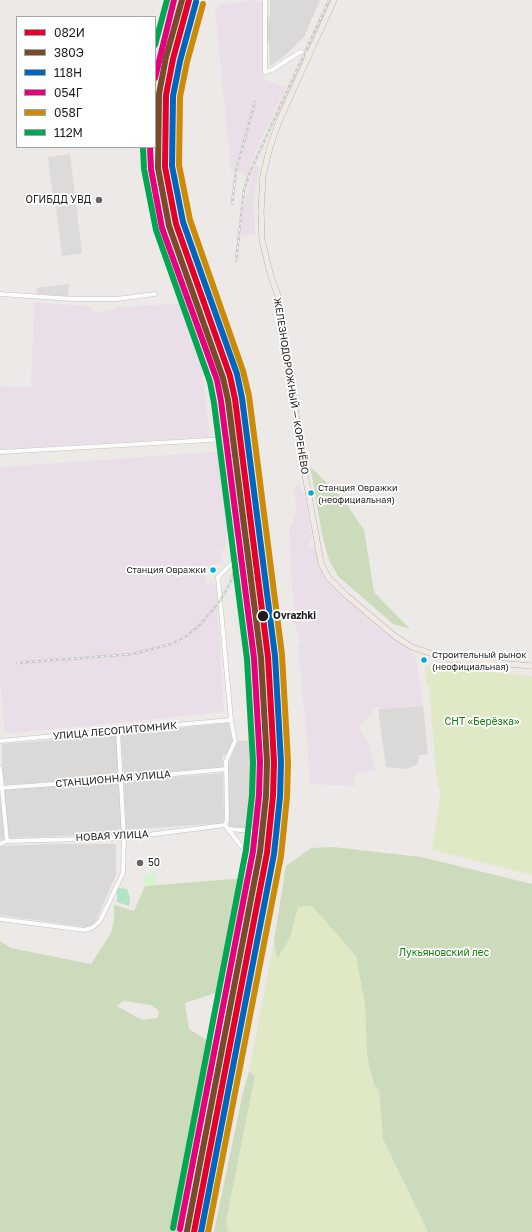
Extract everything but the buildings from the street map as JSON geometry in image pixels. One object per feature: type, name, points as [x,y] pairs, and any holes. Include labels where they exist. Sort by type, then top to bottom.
[{"type":"main road","name":"ЖЕЛЕЗНОДОРОЖНЫЙ — КОРЕНЁВО","points":[[334,0],[308,54],[270,147],[263,175],[261,211],[262,240],[270,273],[278,296],[307,487],[321,563],[328,577],[346,596],[396,637],[412,648],[447,658],[532,666]]},
{"type":"street","points":[[265,0],[265,72],[272,70],[300,52],[308,54]]},
{"type":"street","points":[[0,294],[72,299],[117,299],[155,294]]},
{"type":"street","points":[[0,452],[227,439],[238,520],[238,535],[232,563],[218,577],[231,720],[235,741],[226,761],[227,820],[225,825],[241,846]]},
{"type":"street","name":"УЛИЦА ЛЕСОПИТОМНИК","points":[[0,741],[231,720]]},
{"type":"street","points":[[0,919],[84,930],[92,928],[100,921],[123,873],[124,838],[122,779],[118,731]]},
{"type":"street","points":[[0,768],[7,841]]},
{"type":"street","name":"СТАНЦИОННАЯ УЛИЦА","points":[[1,788],[122,779],[226,769]]},
{"type":"street","name":"НОВАЯ УЛИЦА","points":[[0,844],[7,841],[124,838],[225,825]]},
{"type":"street","points":[[229,829],[252,831]]},
{"type":"shaded area","points":[[252,0],[263,2],[263,35],[261,37],[263,41],[263,79],[286,87],[256,150],[247,175],[236,170],[231,172],[215,11],[219,5]]},
{"type":"shaded area","points":[[270,0],[320,0],[304,37],[282,58],[270,66],[269,42],[267,41],[267,17],[270,17]]},
{"type":"shaded area","points":[[70,154],[75,195],[53,198],[48,157]]},
{"type":"shaded area","points":[[255,164],[260,167],[254,200],[255,234],[241,236],[243,209]]},
{"type":"shaded area","points":[[76,204],[82,253],[62,256],[56,206]]},
{"type":"shaded area","points":[[69,284],[68,296],[37,294],[37,288]]},
{"type":"shaded area","points":[[34,303],[89,306],[95,312],[110,311],[117,307],[194,303],[210,437],[0,449],[0,386],[31,387]]},
{"type":"shaded area","points":[[225,451],[230,492],[226,542],[224,551],[220,550],[223,562],[205,567],[206,584],[216,583],[224,712],[5,734],[0,680],[0,467]]},
{"type":"shaded area","points":[[299,484],[302,494],[305,495],[312,539],[307,547],[314,547],[326,579],[381,630],[408,647],[416,658],[423,706],[378,709],[378,706],[359,727],[369,746],[375,770],[355,774],[355,786],[309,784],[308,751],[298,644],[301,642],[294,622],[289,530],[297,512],[294,488]]},
{"type":"shaded area","points":[[423,706],[428,755],[419,755],[418,764],[406,769],[386,767],[378,709]]},
{"type":"shaded area","points":[[228,723],[233,741],[228,753],[222,757],[223,767],[124,776],[120,734]]},
{"type":"shaded area","points":[[117,735],[121,778],[2,785],[2,744]]},
{"type":"shaded area","points":[[238,741],[259,741],[263,819],[260,828],[229,827],[228,765]]},
{"type":"shaded area","points":[[223,773],[223,823],[126,830],[124,781]]},
{"type":"shaded area","points":[[120,782],[123,828],[121,834],[9,838],[4,789]]},
{"type":"shaded area","points":[[0,793],[5,839],[0,840]]},
{"type":"shaded area","points":[[116,844],[116,875],[94,925],[85,927],[0,915],[0,846]]},
{"type":"green space","points":[[310,466],[344,500],[364,530],[374,592],[410,629],[393,624],[338,576],[329,560],[322,534]]},
{"type":"green space","name":"СНТ «Берёзка»","points":[[425,666],[532,676],[532,875],[432,850],[441,791],[438,787],[429,686],[427,686]]},
{"type":"green space","name":"Лукьяновский лес","points":[[333,847],[421,857],[532,884],[532,1232],[428,1232],[383,1139],[379,1090],[374,1084],[367,1056],[365,1005],[356,956],[312,906],[298,907],[290,938],[277,959],[274,941],[286,866],[311,848]]},
{"type":"green space","points":[[155,873],[157,884],[144,885],[142,875]]},
{"type":"green space","points":[[246,878],[221,991],[185,1003],[189,1029],[215,1045],[181,1232],[0,1232],[0,941],[11,948],[91,964],[111,933],[114,921],[114,905],[134,911],[145,886]],"holes":[[[123,1001],[151,1005],[158,1010],[159,1014],[157,1018],[142,1020],[117,1006]]]},
{"type":"green space","points":[[117,888],[127,889],[130,898],[129,906],[117,902]]},
{"type":"green space","points":[[312,906],[356,956],[365,1005],[367,1056],[374,1084],[379,1090],[383,1139],[428,1232],[228,1232],[226,1222],[255,1077],[249,1072],[274,941],[277,958],[290,938],[298,907]]},
{"type":"green space","points":[[249,1072],[255,1076],[226,1222],[228,1232],[214,1232],[243,1092]]},
{"type":"railway","points":[[236,261],[244,190],[250,172],[329,0]]},
{"type":"railway","points":[[232,204],[236,170],[255,102]]},
{"type":"railway","points":[[231,403],[242,497]]},
{"type":"railway","points":[[17,663],[133,654],[171,644],[185,637],[199,626],[220,601],[230,583],[240,554],[241,492]]},
{"type":"railway","points":[[245,533],[255,578]]},
{"type":"transit line","name":"112М","points":[[156,41],[167,0]]},
{"type":"transit line","name":"054Г","points":[[156,74],[174,0]]},
{"type":"transit line","name":"380Э","points":[[182,0],[166,57],[159,94],[158,168],[169,226],[223,378],[228,400],[261,658],[267,762],[266,796],[260,852],[187,1231]]},
{"type":"transit line","name":"082И","points":[[189,0],[173,59],[166,95],[165,167],[176,224],[230,376],[235,399],[268,657],[274,762],[273,796],[267,853],[194,1232]]},
{"type":"transit line","name":"118Н","points":[[196,2],[180,61],[173,96],[172,166],[183,222],[237,374],[242,398],[275,656],[281,762],[280,797],[274,854],[201,1232]]},
{"type":"transit line","name":"058Г","points":[[203,4],[187,62],[180,97],[179,165],[190,220],[243,371],[249,396],[282,655],[288,762],[287,797],[281,856],[208,1232]]},
{"type":"transit line","name":"112М","points":[[143,148],[144,169],[156,230],[210,382],[214,403],[247,659],[253,762],[252,795],[246,850],[173,1228]]},
{"type":"transit line","name":"054Г","points":[[150,148],[151,169],[162,228],[217,380],[221,401],[254,658],[260,762],[259,795],[253,851],[180,1229]]},
{"type":"place","name":"ОГИБДД УВД","points":[[99,200]]},
{"type":"place","name":"Станция Овражки (неофициальная)","points":[[311,493]]},
{"type":"place","name":"Станция Овражки","points":[[213,570]]},
{"type":"place","name":"Ovrazhki","points":[[263,616]]},
{"type":"place","name":"Строительный рынок (неофициальная)","points":[[424,660]]},
{"type":"place","name":"50","points":[[140,863]]}]
